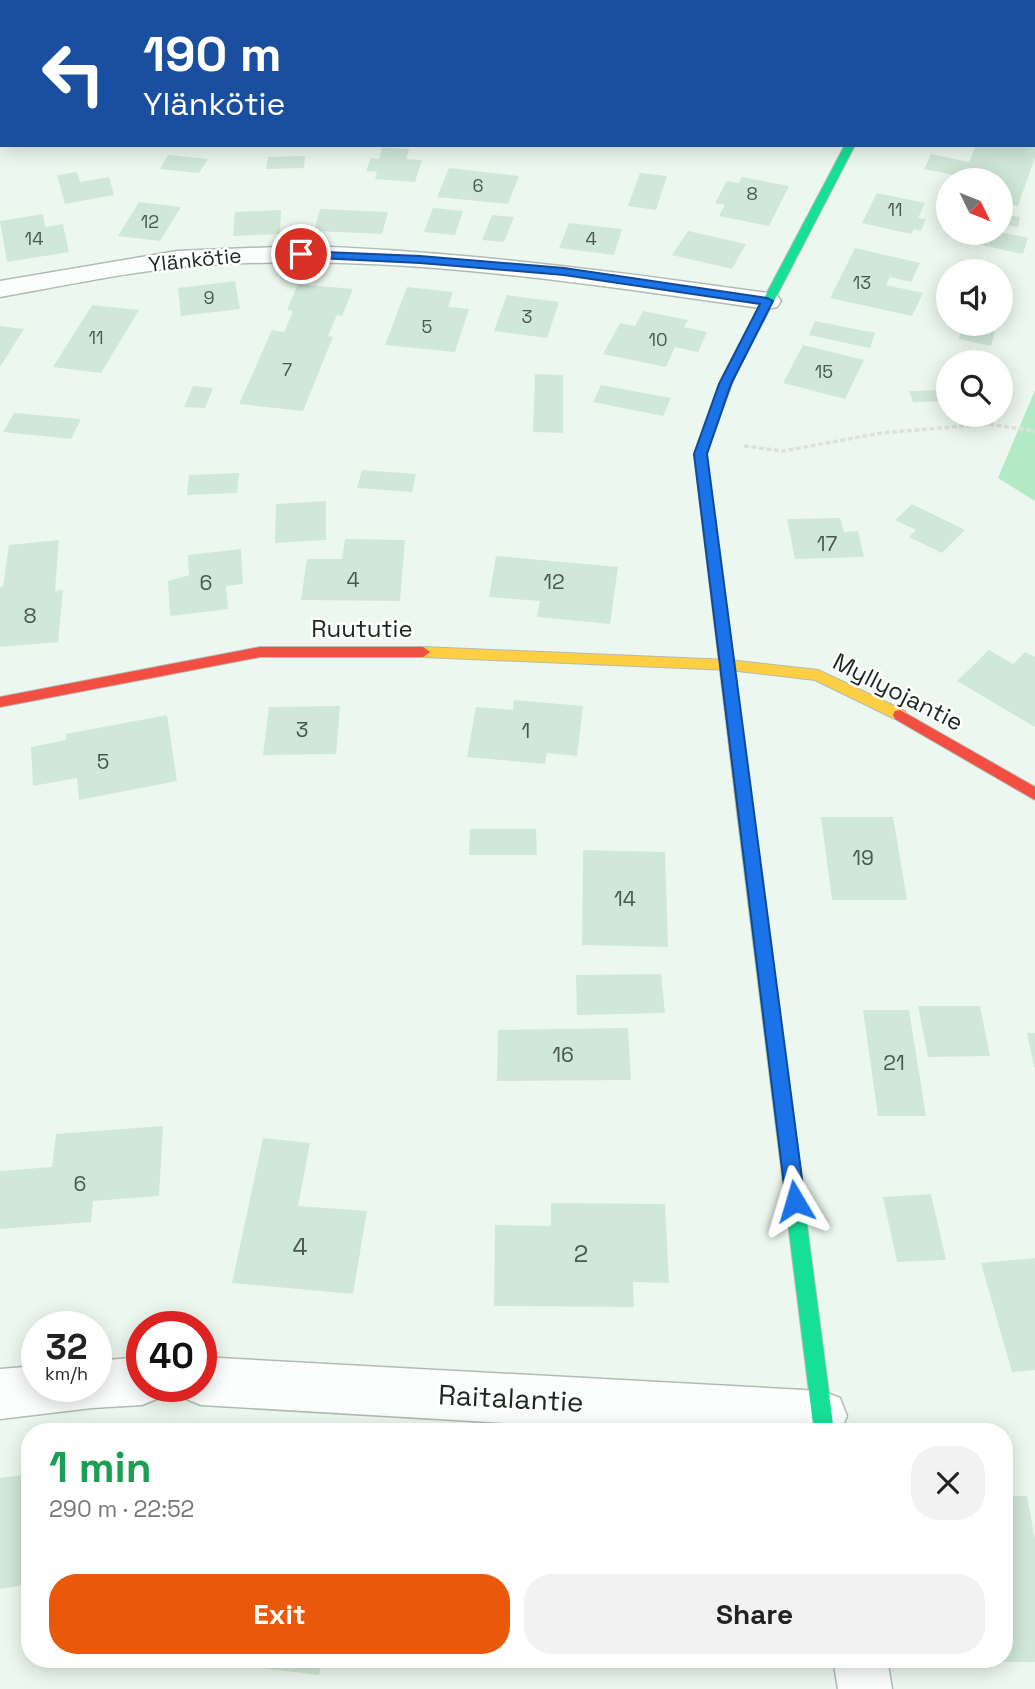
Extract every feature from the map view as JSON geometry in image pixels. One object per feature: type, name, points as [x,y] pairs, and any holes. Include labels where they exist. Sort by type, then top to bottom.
[{"type":"street","points":[[823,1423],[701,454],[725,384],[849,147]]},
{"type":"street","name":"Ylänkötie","points":[[0,289],[150,264],[232,255],[324,254],[564,272],[767,301]]},
{"type":"street","name":"Ruututie","points":[[0,702],[260,652],[400,651],[729,665]]},
{"type":"street","name":"Myllyojantie","points":[[729,665],[818,675],[889,709],[1035,794]]},
{"type":"street","name":"Raitalantie","points":[[217,1382],[809,1423]]},
{"type":"street","points":[[0,1394],[21,1392]]},
{"type":"street","points":[[862,1668],[865,1689]]},
{"type":"path","points":[[705,440],[783,451],[881,433],[988,424],[1035,431]]},
{"type":"green space","points":[[1035,390],[1035,501],[998,478]]},
{"type":"building","points":[[382,147],[409,149],[406,159],[422,160],[415,182],[375,179],[377,172],[366,171],[371,158],[379,159]]},
{"type":"building","points":[[975,147],[1035,147],[1035,157],[1018,206],[1013,205],[1013,168],[936,168],[936,171],[924,169],[931,154],[969,162]]},
{"type":"building","points":[[168,155],[208,159],[199,173],[160,169]]},
{"type":"building","points":[[305,156],[304,168],[266,169],[268,157]]},
{"type":"building","points":[[449,168],[519,176],[508,204],[437,197]]},
{"type":"building","points":[[77,172],[80,182],[109,177],[114,195],[65,204],[57,175]]},
{"type":"building","points":[[640,173],[667,176],[656,210],[628,206]]},
{"type":"building","points":[[742,177],[789,186],[769,226],[719,216],[725,205],[715,203],[727,181],[739,183]]},
{"type":"building","points":[[877,193],[925,203],[918,218],[926,219],[921,231],[914,229],[911,234],[862,223]]},
{"type":"building","points":[[139,202],[181,207],[160,241],[118,236]]},
{"type":"building","points":[[433,208],[463,211],[455,235],[424,232]]},
{"type":"building","points":[[320,209],[388,212],[382,234],[314,231]]},
{"type":"building","points":[[281,210],[280,234],[233,236],[235,212]]},
{"type":"building","points":[[43,214],[45,227],[63,224],[69,252],[7,262],[0,221]]},
{"type":"building","points":[[492,215],[514,217],[504,242],[482,240]]},
{"type":"building","points":[[1013,216],[1020,217],[1018,227],[1013,226]]},
{"type":"building","points":[[569,223],[622,229],[614,255],[559,248]]},
{"type":"building","points":[[688,231],[746,244],[732,269],[672,255]]},
{"type":"building","points":[[1013,235],[1028,238],[1023,254],[982,245],[1013,245]]},
{"type":"building","points":[[855,248],[920,263],[911,282],[890,277],[886,285],[923,293],[912,316],[830,298]]},
{"type":"building","points":[[235,281],[240,309],[181,316],[178,288]]},
{"type":"building","points":[[298,284],[353,289],[342,316],[337,315],[328,336],[333,337],[303,411],[239,404],[272,330],[284,332],[293,311],[287,310]]},
{"type":"building","points":[[407,287],[453,292],[448,307],[469,309],[455,352],[385,345]]},
{"type":"building","points":[[507,295],[559,302],[547,338],[494,331]]},
{"type":"building","points":[[92,305],[139,310],[101,373],[53,367]]},
{"type":"building","points":[[643,311],[688,320],[684,327],[707,332],[698,352],[675,347],[666,367],[603,354],[620,323],[635,326]]},
{"type":"building","points":[[815,321],[875,333],[870,348],[809,335]]},
{"type":"building","points":[[0,326],[24,329],[0,367]]},
{"type":"building","points":[[960,336],[994,336],[991,346],[959,339]]},
{"type":"building","points":[[803,345],[864,360],[845,399],[783,383]]},
{"type":"building","points":[[535,374],[563,375],[563,433],[533,432]]},
{"type":"building","points":[[601,385],[671,398],[663,416],[593,402]]},
{"type":"building","points":[[193,386],[213,388],[205,408],[184,407]]},
{"type":"building","points":[[936,390],[936,401],[913,402],[909,391]]},
{"type":"building","points":[[14,413],[81,419],[71,439],[3,432]]},
{"type":"building","points":[[362,470],[416,474],[412,492],[357,488]]},
{"type":"building","points":[[239,473],[237,493],[187,495],[189,475]]},
{"type":"building","points":[[326,501],[326,540],[275,543],[276,504]]},
{"type":"building","points":[[912,504],[965,530],[942,553],[909,537],[916,530],[895,520]]},
{"type":"building","points":[[840,518],[844,532],[858,531],[864,557],[795,559],[787,519]]},
{"type":"building","points":[[345,539],[405,540],[400,601],[301,600],[307,559],[342,559]]},
{"type":"building","points":[[59,540],[55,591],[63,590],[58,642],[0,647],[0,587],[3,587],[9,545]]},
{"type":"building","points":[[241,549],[243,584],[226,586],[228,609],[170,616],[168,581],[189,575],[188,555]]},
{"type":"building","points":[[496,556],[618,567],[610,624],[537,617],[540,601],[489,597]]},
{"type":"building","points":[[989,650],[1013,664],[1025,652],[1035,657],[1035,727],[957,681]]},
{"type":"building","points":[[514,700],[583,706],[577,756],[547,753],[545,764],[467,757],[476,707],[513,710]]},
{"type":"building","points":[[340,706],[336,754],[263,755],[269,707]]},
{"type":"building","points":[[167,715],[177,781],[79,800],[77,778],[33,786],[31,747],[66,740],[66,734]]},
{"type":"building","points":[[821,817],[893,817],[907,900],[832,900]]},
{"type":"building","points":[[470,829],[536,829],[537,855],[469,855]]},
{"type":"building","points":[[583,850],[665,852],[668,947],[582,945]]},
{"type":"building","points":[[661,974],[665,1013],[577,1015],[576,975]]},
{"type":"building","points":[[918,1006],[980,1006],[990,1056],[928,1057]]},
{"type":"building","points":[[863,1010],[909,1010],[926,1116],[878,1116]]},
{"type":"building","points":[[628,1028],[631,1080],[497,1081],[498,1030]]},
{"type":"building","points":[[1027,1033],[1035,1033],[1035,1067],[1034,1067]]},
{"type":"building","points":[[163,1126],[159,1196],[93,1201],[91,1222],[0,1229],[0,1171],[52,1167],[56,1134]]},
{"type":"building","points":[[263,1138],[310,1143],[298,1206],[367,1211],[353,1294],[232,1283]]},
{"type":"building","points":[[931,1194],[946,1260],[897,1262],[883,1197]]},
{"type":"building","points":[[551,1203],[665,1204],[669,1283],[633,1282],[634,1307],[494,1306],[495,1225],[551,1226]]},
{"type":"building","points":[[1035,1258],[1035,1370],[1012,1372],[981,1263]]},
{"type":"building","points":[[21,1475],[21,1586],[0,1589],[0,1478]]},
{"type":"building","points":[[1013,1496],[1027,1496],[1035,1539],[1035,1662],[1013,1662]]},
{"type":"building","points":[[262,1668],[320,1668],[319,1675]]},
{"type":"traffic: fast","points":[[729,376],[849,147]]},
{"type":"traffic: fast","points":[[746,820],[823,1423]]},
{"type":"traffic: slow","points":[[423,652],[729,665],[818,675],[900,715]]},
{"type":"traffic: jam","points":[[729,376],[700,454],[746,820]]},
{"type":"traffic: jam","points":[[0,702],[260,652],[423,652]]},
{"type":"traffic: jam","points":[[900,715],[1035,794]]},
{"type":"route","points":[[301,254],[420,260],[564,272],[767,301],[725,384],[701,454],[795,1201]]}]
